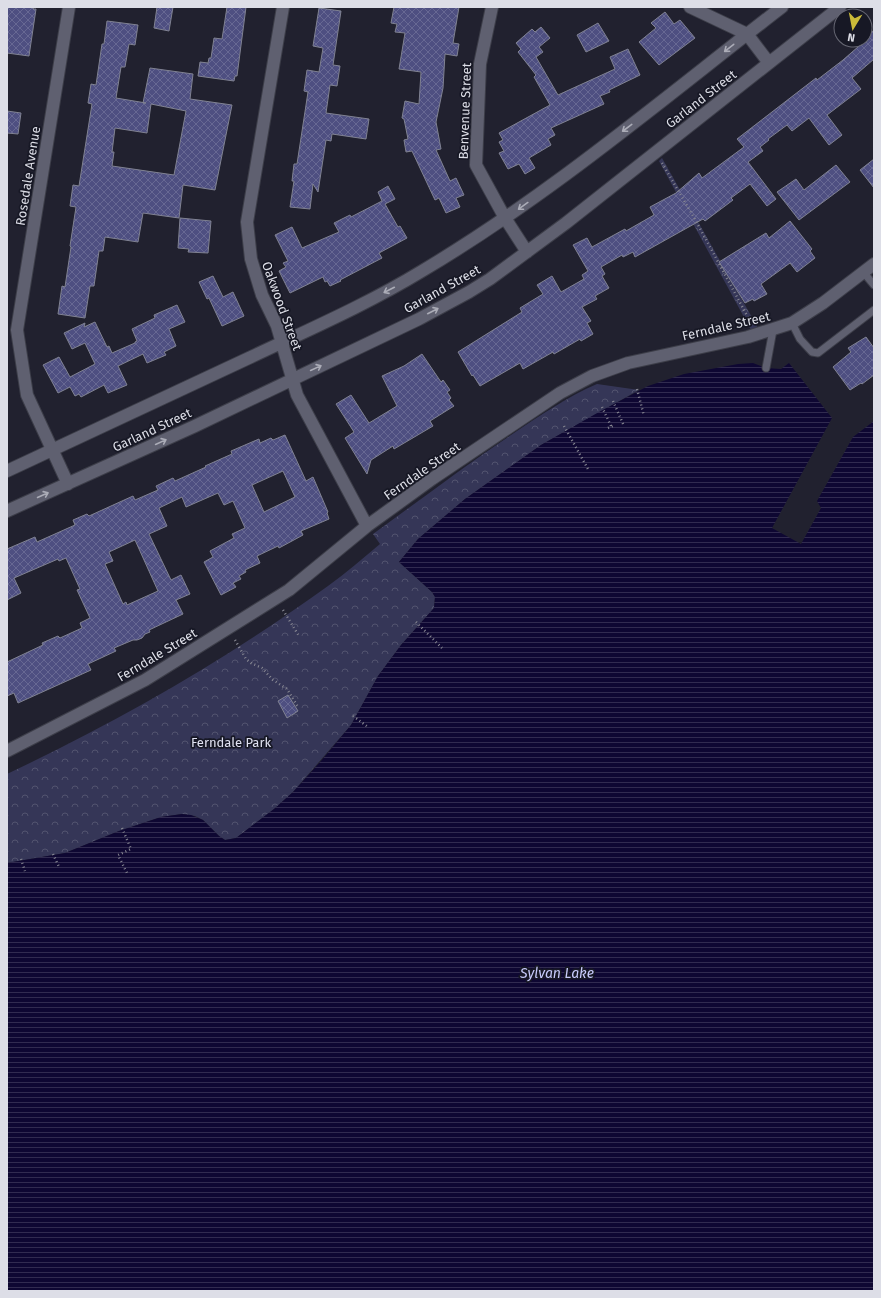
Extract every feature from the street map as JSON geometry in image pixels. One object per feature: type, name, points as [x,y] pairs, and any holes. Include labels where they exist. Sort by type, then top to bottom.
[{"type":"street","name":"Rosedale Avenue","points":[[68,484],[27,395],[17,330],[69,7]]},
{"type":"street","name":"Oakwood Street","points":[[283,7],[247,222],[251,259],[262,295],[277,326],[297,395],[367,526]]},
{"type":"street","name":"Benvenue Street","points":[[492,7],[480,64],[476,165],[505,218],[527,252]]},
{"type":"street","points":[[690,7],[747,34],[769,63]]},
{"type":"street","name":"Garland Street","points":[[7,471],[282,342],[397,286],[423,271],[505,218],[632,124],[782,7]]},
{"type":"street","name":"Garland Street","points":[[7,511],[158,443],[419,319],[457,299],[490,279],[566,223],[840,7]]},
{"type":"street","name":"Ferndale Street","points":[[7,750],[152,676],[289,590],[367,526],[432,479],[560,393],[592,376],[628,363],[773,330],[792,323],[823,303],[874,264]]},
{"type":"lane","points":[[864,273],[874,284]]},
{"type":"lane","points":[[792,323],[800,339],[812,352],[818,353],[874,311]]},
{"type":"lane","points":[[766,368],[773,330]]},
{"type":"path","points":[[655,153],[700,227],[756,334]]},
{"type":"path","points":[[637,389],[644,416]]},
{"type":"path","points":[[613,401],[624,426]]},
{"type":"path","points":[[602,407],[611,426]]},
{"type":"path","points":[[608,428],[615,425]]},
{"type":"path","points":[[564,426],[588,469]]},
{"type":"path","points":[[286,614],[299,636]]},
{"type":"path","points":[[416,622],[442,648]]},
{"type":"path","points":[[238,646],[246,659],[262,668],[273,680],[287,689],[298,707]]},
{"type":"path","points":[[353,716],[368,727]]},
{"type":"path","points":[[122,828],[131,849],[118,855],[126,873]]},
{"type":"path","points":[[53,854],[59,867]]},
{"type":"path","points":[[21,859],[25,871]]},
{"type":"green space","points":[[662,158],[758,328],[751,330],[659,161]]},
{"type":"green space","name":"Ferndale Park","points":[[597,384],[639,390],[541,445],[465,499],[418,539],[399,562],[432,592],[435,597],[434,608],[401,645],[378,676],[351,725],[293,792],[274,809],[236,838],[225,840],[203,820],[195,816],[182,814],[161,817],[119,831],[65,853],[7,863],[7,774],[90,733],[172,688],[251,639],[328,586],[380,544],[373,534],[514,433],[565,400]]},
{"type":"water","name":"Sylvan Lake","points":[[753,363],[766,368],[781,369],[789,363],[832,418],[772,528],[801,544],[821,508],[817,501],[853,437],[874,421],[874,1291],[7,1291],[7,863],[65,853],[119,831],[161,817],[182,814],[191,815],[203,820],[225,840],[236,838],[274,809],[293,792],[321,761],[351,725],[378,676],[401,645],[434,608],[435,597],[432,592],[399,562],[418,539],[465,499],[541,445],[648,386],[684,374],[738,364]]},
{"type":"building","points":[[7,7],[34,7],[33,9],[36,9],[29,56],[7,53]]},
{"type":"building","points":[[157,7],[173,7],[169,31],[154,28]]},
{"type":"building","points":[[227,7],[246,7],[237,76],[235,76],[234,81],[198,76],[200,62],[208,63],[209,58],[211,58],[214,38],[222,39]]},
{"type":"building","points":[[394,7],[459,7],[453,43],[459,44],[457,56],[445,54],[443,88],[436,122],[441,149],[436,150],[450,181],[456,178],[464,195],[456,198],[460,207],[446,213],[439,198],[435,200],[412,151],[406,152],[404,140],[408,139],[404,119],[402,118],[405,101],[419,104],[421,72],[399,69],[405,33],[395,32],[397,24],[391,23]]},
{"type":"building","points":[[319,8],[341,11],[333,65],[340,66],[337,86],[330,85],[326,113],[369,119],[366,139],[332,134],[331,141],[326,140],[318,192],[313,184],[310,209],[290,207],[294,181],[292,181],[294,164],[297,164],[308,92],[304,91],[307,70],[319,72],[323,48],[313,46]]},
{"type":"building","points":[[665,12],[674,24],[680,20],[695,38],[659,65],[639,42],[656,28],[651,23]]},
{"type":"building","points":[[107,21],[138,25],[135,45],[129,44],[125,67],[121,67],[116,98],[143,103],[150,68],[193,74],[190,99],[232,105],[215,190],[183,185],[179,218],[143,213],[138,242],[105,237],[103,251],[99,251],[94,286],[90,286],[85,318],[58,314],[62,286],[65,287],[76,207],[70,206],[73,185],[79,186],[92,104],[88,103],[91,84],[96,85],[102,44],[104,44]],"holes":[[[151,104],[186,111],[174,175],[112,166],[115,128],[147,133]]]},
{"type":"building","points":[[598,23],[609,41],[586,52],[577,35]]},
{"type":"building","points":[[541,27],[550,38],[539,47],[543,52],[536,57],[558,95],[615,69],[610,57],[628,49],[640,75],[600,96],[604,104],[551,128],[555,135],[548,139],[551,145],[529,158],[535,168],[525,174],[519,164],[508,169],[499,153],[504,151],[499,142],[503,140],[499,133],[550,105],[534,77],[536,75],[518,52],[521,49],[516,43],[532,29],[535,32]]},
{"type":"building","points":[[874,30],[874,59],[852,78],[861,89],[827,115],[842,135],[829,145],[809,118],[792,131],[787,125],[768,139],[769,140],[760,147],[763,151],[748,162],[776,199],[767,206],[750,184],[731,198],[733,200],[705,221],[703,219],[635,257],[633,252],[623,257],[622,255],[601,267],[605,274],[602,276],[609,288],[595,296],[597,299],[582,307],[591,321],[587,323],[593,334],[581,341],[580,339],[554,354],[553,352],[523,369],[520,363],[480,386],[473,375],[472,376],[458,352],[522,312],[520,308],[543,294],[537,285],[552,276],[561,292],[584,279],[582,275],[588,271],[573,245],[587,238],[592,247],[625,229],[626,231],[654,215],[650,207],[676,193],[699,173],[702,178],[744,147],[737,139],[816,78],[817,80],[857,48],[873,48]]},
{"type":"building","points":[[7,111],[21,113],[18,134],[7,133]]},
{"type":"building","points":[[874,159],[874,188],[860,170]]},
{"type":"building","points":[[836,165],[850,182],[799,220],[777,192],[796,179],[804,190]]},
{"type":"building","points":[[388,186],[395,199],[385,204],[398,227],[400,226],[407,238],[379,253],[382,258],[340,280],[341,281],[330,286],[327,281],[325,282],[323,277],[290,293],[279,271],[286,267],[283,263],[288,261],[275,235],[292,227],[302,248],[339,232],[334,223],[350,215],[351,217],[382,201],[378,192]]},
{"type":"building","points":[[180,218],[211,221],[208,253],[188,252],[189,249],[178,248]]},
{"type":"building","points":[[790,221],[812,249],[810,251],[815,258],[797,272],[790,263],[761,284],[767,294],[754,301],[753,299],[745,303],[719,262],[766,233],[769,238]]},
{"type":"building","points":[[213,276],[223,297],[233,292],[244,316],[222,326],[209,298],[207,299],[199,282]]},
{"type":"building","points":[[177,305],[185,322],[169,329],[176,346],[164,352],[166,355],[147,363],[143,354],[118,366],[127,385],[108,393],[104,385],[81,397],[79,394],[75,396],[70,387],[58,393],[43,365],[59,357],[70,377],[95,364],[85,343],[72,349],[64,333],[85,323],[84,327],[95,322],[107,347],[109,346],[112,353],[137,341],[132,329],[155,318],[154,315]]},
{"type":"building","points":[[866,337],[874,348],[874,375],[862,384],[861,383],[850,390],[833,367],[851,352],[848,348]]},
{"type":"building","points":[[422,354],[441,382],[443,380],[450,390],[447,392],[451,398],[449,400],[454,406],[430,421],[433,426],[394,449],[393,446],[371,460],[367,474],[345,438],[354,432],[336,404],[351,395],[369,423],[397,406],[382,376],[404,366]]},
{"type":"building","points":[[285,435],[306,481],[313,477],[328,512],[329,519],[301,531],[303,535],[279,548],[278,546],[257,556],[260,563],[245,570],[246,572],[239,576],[241,579],[233,583],[236,587],[221,595],[204,562],[213,557],[210,551],[234,538],[232,534],[245,528],[233,501],[224,505],[218,493],[186,507],[182,497],[159,508],[167,526],[149,534],[171,580],[181,575],[190,594],[176,600],[183,614],[149,630],[150,632],[145,634],[142,638],[114,648],[116,651],[88,664],[91,670],[18,703],[14,693],[7,696],[7,662],[43,645],[42,643],[58,636],[60,638],[82,628],[80,623],[90,618],[77,590],[80,589],[66,558],[59,561],[58,559],[14,578],[21,593],[7,600],[7,549],[35,537],[37,542],[75,525],[73,520],[87,514],[89,516],[133,496],[135,500],[158,490],[156,486],[173,478],[175,481],[206,467],[205,466],[232,454],[231,451],[259,439],[260,443],[271,438],[273,440]],"holes":[[[283,471],[295,497],[264,512],[252,485]],[[135,540],[158,591],[127,605],[126,602],[123,604],[105,564],[113,561],[109,552]]]},
{"type":"building","points":[[288,695],[298,711],[287,718],[278,701]]}]
